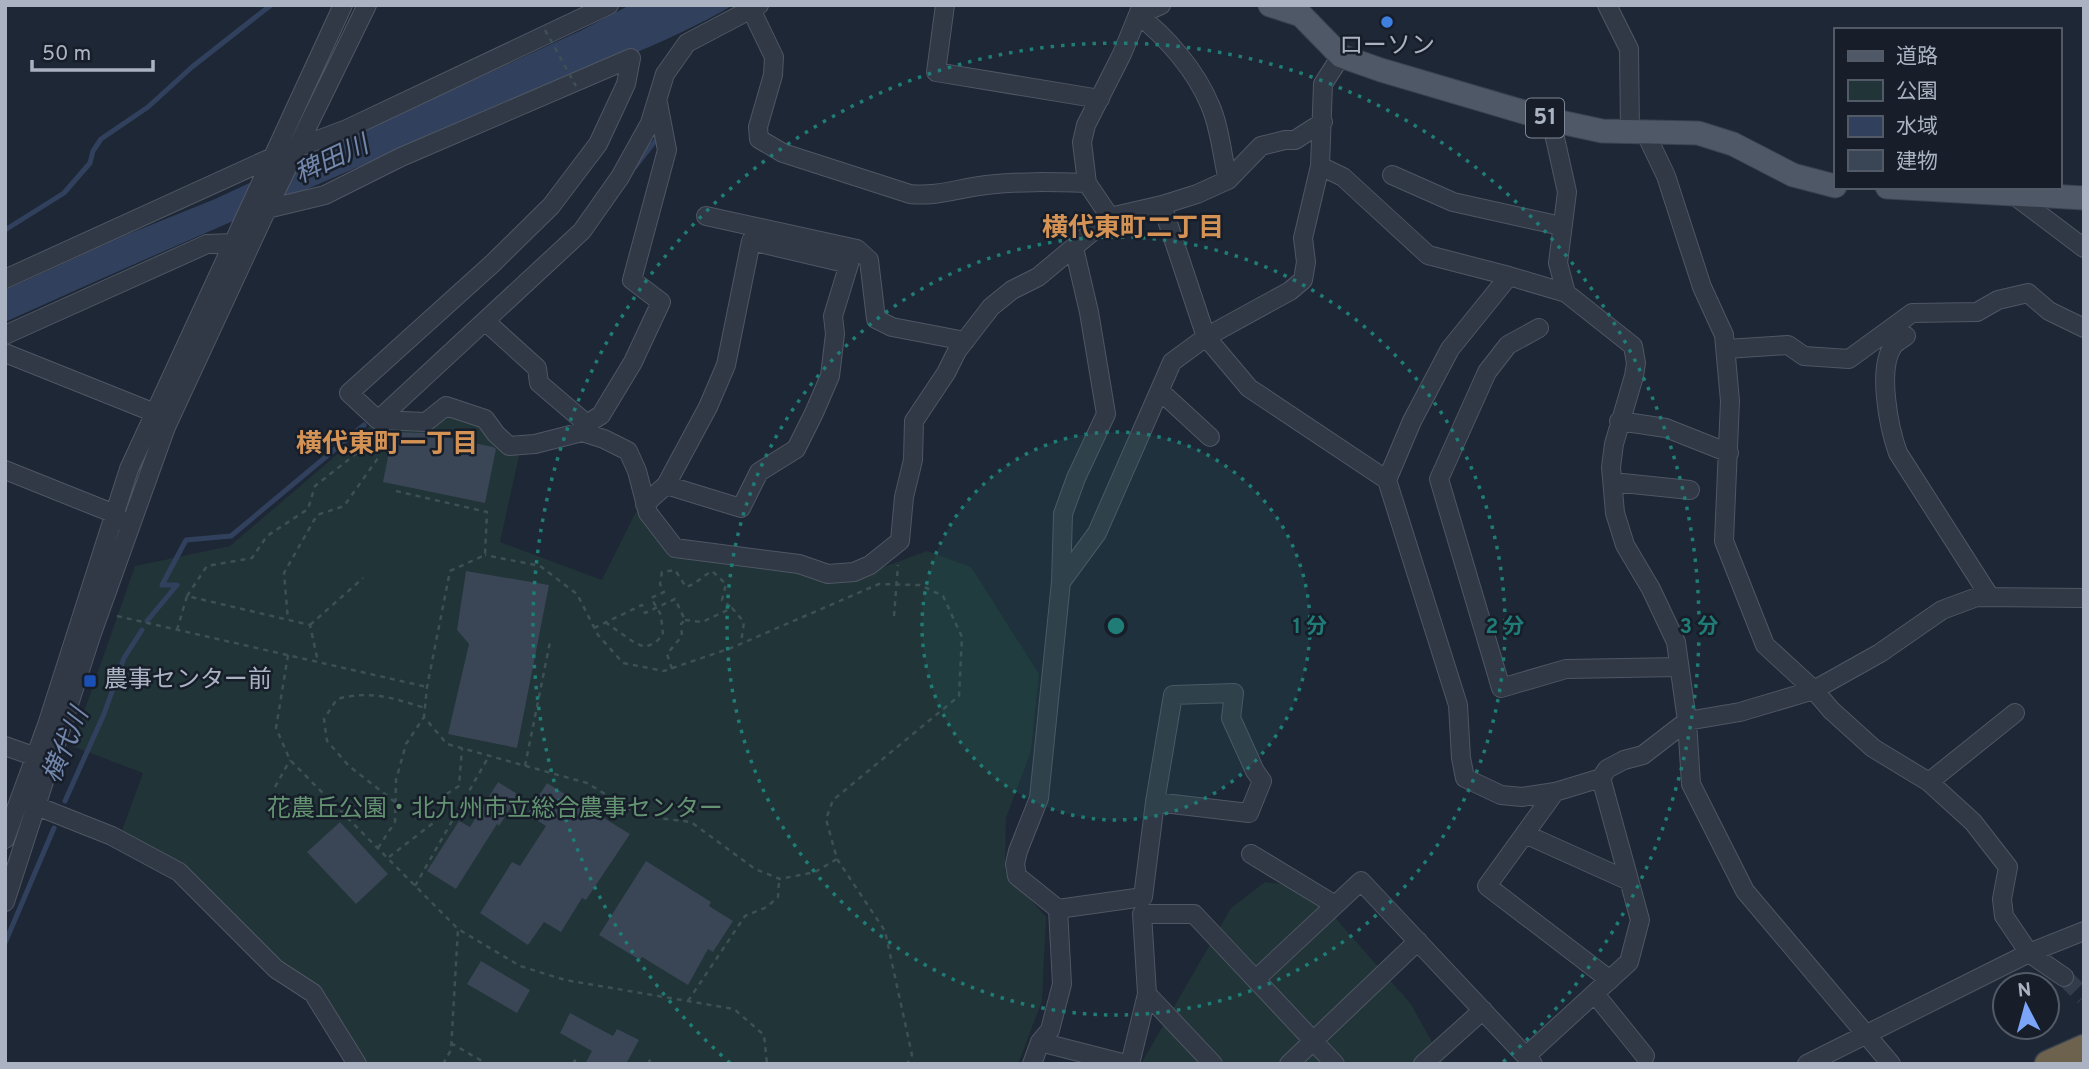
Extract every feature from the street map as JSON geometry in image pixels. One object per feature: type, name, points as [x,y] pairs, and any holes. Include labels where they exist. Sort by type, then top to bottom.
[{"type":"highway","points":[[2049,1064],[2084,1048]]},
{"type":"highway","points":[[2063,1064],[2084,1056]]},
{"type":"main road","name":"51","points":[[1270,5],[1302,10],[1341,56],[1551,120],[1602,131],[1698,133],[1733,144],[1793,175],[1834,186]]},
{"type":"main road","points":[[1928,189],[2084,198]]},
{"type":"street","points":[[5,839],[36,757],[130,469],[343,5]]},
{"type":"street","points":[[6,899],[38,806],[66,710],[166,427],[265,214],[367,5]]},
{"type":"street","points":[[5,279],[275,156],[347,129],[609,5]]},
{"type":"street","points":[[945,5],[936,72],[1100,99]]},
{"type":"street","points":[[1140,10],[1161,5]]},
{"type":"street","points":[[1607,5],[1629,49],[1638,132],[1666,176],[1702,287],[1724,335],[1730,401],[1724,541],[1765,645],[1814,690],[1830,710],[1873,748],[1929,782],[1973,822],[2008,867],[2002,899],[2004,916],[2029,953],[2064,977]]},
{"type":"street","points":[[378,420],[582,231],[626,166],[650,123],[665,74],[687,43],[754,7],[774,57],[773,75],[758,127],[759,139],[783,153],[910,194],[928,196],[1004,183],[1087,183]]},
{"type":"street","points":[[1110,217],[1087,183],[1082,142],[1086,125],[1122,54],[1140,10]]},
{"type":"street","points":[[1140,10],[1193,75],[1211,106],[1228,180]]},
{"type":"street","points":[[1061,582],[1097,533],[1172,362],[1206,337],[1290,291],[1303,280],[1306,262],[1303,238],[1320,166],[1323,84],[1341,56]]},
{"type":"street","points":[[265,214],[325,195],[401,156],[631,58],[626,84],[598,145],[551,206],[492,264],[349,393],[378,420],[426,422],[446,407],[485,419],[509,446],[535,444],[584,428],[601,415],[633,362],[661,302],[632,280],[667,150],[657,99]]},
{"type":"street","points":[[1551,120],[1567,192],[1558,263],[1566,293]]},
{"type":"street","points":[[485,321],[537,368],[539,383],[584,428],[628,451],[637,471],[648,513],[675,548],[799,564],[828,574],[854,572],[870,565],[900,541],[904,497],[912,460],[914,421],[965,341],[991,307],[1012,290],[1038,277],[1110,217],[1197,194],[1228,180],[1261,146],[1295,140],[1323,122]]},
{"type":"street","points":[[1320,166],[1343,177],[1428,255],[1566,293],[1633,346],[1636,363],[1634,376],[1619,421],[1611,467],[1615,513],[1625,545],[1676,642],[1687,721],[1691,784],[1745,891],[1891,1064]]},
{"type":"street","points":[[1392,175],[1453,202],[1561,226]]},
{"type":"street","points":[[2011,193],[2084,248]]},
{"type":"street","points":[[1162,205],[1206,337],[1249,388],[1387,480],[1458,705],[1465,778],[1501,795],[1522,797],[1555,792],[1601,778],[1607,769],[1624,760],[1643,755],[1687,721],[1740,712],[1814,690],[1880,653],[1942,610],[1977,597],[2084,598]]},
{"type":"street","points":[[706,216],[857,250],[869,260],[876,319],[892,327],[965,341]]},
{"type":"street","points":[[646,504],[666,485],[708,407],[726,365],[751,241],[849,264],[833,316],[835,334],[830,376],[796,449],[760,472],[741,508],[666,485]]},
{"type":"street","points":[[5,335],[207,244],[233,243]]},
{"type":"street","points":[[1074,247],[1089,312],[1105,414],[1063,514],[1061,582],[1039,798],[1018,850],[1015,864],[1017,876],[1058,909],[1143,897],[1155,802],[1172,695],[1234,693],[1231,718],[1262,781],[1249,813],[1155,802]]},
{"type":"street","points":[[1387,480],[1412,421],[1450,349],[1509,276]]},
{"type":"street","points":[[1726,349],[1788,345],[1804,356],[1849,359],[1912,313],[1977,312],[1998,300],[2028,293],[2049,311],[2084,328]]},
{"type":"street","points":[[1539,328],[1508,345],[1487,372],[1439,479],[1501,688],[1566,668],[1679,667]]},
{"type":"street","points":[[1906,336],[1893,345],[1886,365],[1889,429],[1898,453],[1990,597]]},
{"type":"street","points":[[5,353],[155,413]]},
{"type":"street","points":[[1160,391],[1210,437]]},
{"type":"street","points":[[1619,421],[1666,428],[1729,453]]},
{"type":"street","points":[[5,470],[115,514],[130,527]]},
{"type":"street","points":[[1612,482],[1690,490]]},
{"type":"street","points":[[1929,782],[2015,713]]},
{"type":"street","points":[[5,746],[36,757]]},
{"type":"street","points":[[1256,979],[1362,881],[1530,1060],[1629,962],[1640,920],[1601,778]]},
{"type":"street","points":[[1555,792],[1487,886],[1610,980]]},
{"type":"street","points":[[19,799],[112,836],[179,872],[276,969],[313,993],[357,1064]]},
{"type":"street","points":[[1525,834],[1628,880]]},
{"type":"street","points":[[1251,854],[1335,905]]},
{"type":"street","points":[[1032,1064],[1040,1042],[1050,1030],[1062,984],[1058,909]]},
{"type":"street","points":[[1040,1042],[1128,1064],[1147,994],[1142,914],[1194,914],[1335,1064]]},
{"type":"street","points":[[1807,1064],[2029,953],[2084,931]]},
{"type":"street","points":[[1289,1064],[1418,942]]},
{"type":"street","points":[[1147,994],[1213,1064]]},
{"type":"street","points":[[1595,994],[1644,1056]]},
{"type":"street","points":[[1426,1063],[1483,1010]]},
{"type":"path","points":[[545,30],[576,86]]},
{"type":"path","points":[[177,629],[187,596],[207,566],[252,558],[267,536],[307,509],[315,486],[376,438],[378,458],[344,506],[317,515],[284,573],[288,620]]},
{"type":"path","points":[[396,491],[487,512],[485,555]]},
{"type":"path","points":[[894,616],[900,541]]},
{"type":"path","points":[[378,848],[394,822],[396,780],[406,744],[424,717],[427,687],[450,571],[485,555],[540,566],[577,594],[598,635],[623,663],[664,671],[741,643],[878,584],[919,584],[943,596],[962,637],[959,696],[834,800],[826,819],[837,859],[885,930],[912,1055],[907,1064]]},
{"type":"path","points":[[606,622],[635,643],[645,647],[655,643],[663,635],[661,615],[651,598],[663,592],[660,584],[662,572],[675,570],[686,587],[694,585],[699,578],[712,571],[726,584],[722,600],[744,622],[741,643]]},
{"type":"path","points":[[310,625],[363,578]]},
{"type":"path","points":[[187,596],[310,625]]},
{"type":"path","points":[[594,628],[642,605],[645,613],[675,599],[685,620]]},
{"type":"path","points":[[685,620],[702,622],[732,608]]},
{"type":"path","points":[[117,616],[427,687]]},
{"type":"path","points":[[673,669],[667,654],[682,636],[681,624],[685,620]]},
{"type":"path","points":[[310,625],[318,662]]},
{"type":"path","points":[[525,766],[550,642]]},
{"type":"path","points":[[288,655],[276,728],[290,760],[458,929],[520,966],[554,977],[734,1009],[764,1035],[767,1064]]},
{"type":"path","points":[[395,802],[349,766],[327,741],[324,719],[337,699],[357,694],[383,696],[425,708]]},
{"type":"path","points":[[424,717],[447,744],[587,783],[641,816],[691,822],[755,869],[780,879],[815,872],[837,859]]},
{"type":"path","points":[[387,858],[441,817],[445,795],[459,786],[462,748]]},
{"type":"path","points":[[415,886],[489,756]]},
{"type":"path","points":[[275,787],[290,760]]},
{"type":"path","points":[[688,1001],[745,916],[767,907],[778,897],[780,879]]},
{"type":"path","points":[[443,1064],[451,1050],[458,929]]},
{"type":"path","points":[[451,1043],[487,1064]]},
{"type":"path","points":[[649,1064],[651,1058]]},
{"type":"path","points":[[573,1064],[576,1059]]},
{"type":"green space","name":"花農丘公園・北九州市立総合農事センター","points":[[445,412],[482,422],[491,435],[519,456],[500,542],[602,580],[637,510],[669,550],[862,575],[927,551],[971,567],[1039,674],[1031,751],[1006,818],[1005,871],[1046,917],[1042,1001],[1018,1064],[360,1064],[314,990],[280,969],[180,869],[120,836],[143,773],[72,746],[135,566],[230,546],[374,423]]},
{"type":"green space","points":[[1265,882],[1281,884],[1323,904],[1411,1004],[1444,1064],[1141,1064],[1231,908]]},
{"type":"water","name":"稗田川","points":[[630,5],[733,5],[674,36],[490,110],[5,322],[5,290],[126,235],[215,199],[582,30]]},
{"type":"building","points":[[393,432],[427,433],[496,449],[485,503],[383,482]]},
{"type":"building","points":[[466,571],[549,585],[517,748],[448,734],[469,644],[457,630]]},
{"type":"building","points":[[498,782],[519,795],[499,826],[497,824],[456,889],[427,871],[459,821],[470,827]]},
{"type":"building","points":[[547,783],[630,834],[586,900],[582,898],[561,932],[544,922],[528,945],[480,913],[512,862],[520,866],[546,826],[527,814]]},
{"type":"building","points":[[340,822],[388,874],[356,904],[307,852]]},
{"type":"building","points":[[646,861],[711,902],[709,906],[733,921],[713,952],[708,949],[688,985],[599,935]]},
{"type":"building","points":[[481,961],[530,990],[517,1013],[467,984]]},
{"type":"building","points":[[570,1013],[613,1036],[617,1029],[639,1040],[626,1064],[585,1064],[592,1051],[560,1033]]},
{"type":"waterway","points":[[5,230],[64,193],[90,163],[93,151],[101,139],[148,107],[192,67],[271,5]]},
{"type":"waterway","name":"横代川","points":[[634,168],[656,140],[658,133]]},
{"type":"waterway","name":"横代川","points":[[147,621],[177,585],[162,585],[186,540],[231,536],[364,425]]},
{"type":"waterway","name":"横代川","points":[[65,801],[104,714],[124,658],[142,630]]},
{"type":"waterway","name":"横代川","points":[[5,943],[54,828]]},
{"type":"tunnel","points":[[2064,977],[2084,997]]},
{"type":"place","name":"ローソン","points":[[1387,22]]},
{"type":"place","name":"農事センター前","points":[[90,681]]},
{"type":"district","name":"横代東町二丁目","points":[[1133,229]]},
{"type":"district","name":"横代東町一丁目","points":[[387,445]]}]
